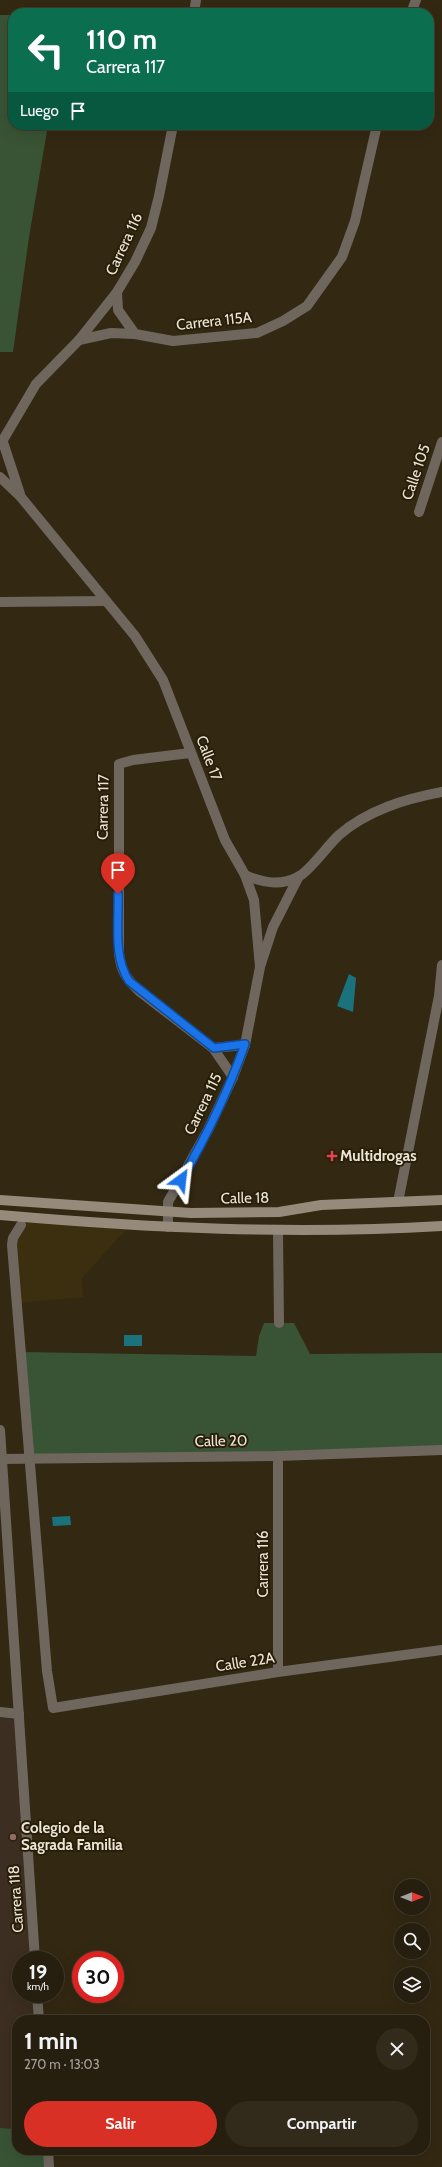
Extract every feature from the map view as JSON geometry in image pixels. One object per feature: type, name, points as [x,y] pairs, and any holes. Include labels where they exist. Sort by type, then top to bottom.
[{"type":"main road","name":"Calle 18","points":[[0,1200],[168,1212],[279,1212],[321,1206],[442,1200]]},
{"type":"main road","name":"Calle 18","points":[[0,1215],[168,1227],[278,1232],[442,1226]]},
{"type":"street","name":"Carrera 116","points":[[2,444],[36,384],[79,340],[117,292],[151,228],[172,130]]},
{"type":"street","name":"Carrera 115A","points":[[135,334],[173,341],[257,333],[283,321],[307,306],[325,284],[342,257],[355,221],[376,130]]},
{"type":"street","points":[[117,292],[118,310],[125,322],[135,334]]},
{"type":"street","points":[[79,340],[111,334],[135,334]]},
{"type":"street","name":"Calle 105","points":[[419,512],[442,442]]},
{"type":"street","points":[[2,444],[20,496]]},
{"type":"street","name":"Calle 17","points":[[0,477],[20,496],[135,636],[164,680],[190,753],[226,840],[245,875],[254,900],[260,967]]},
{"type":"street","points":[[0,602],[106,601]]},
{"type":"street","name":"Carrera 117","points":[[190,753],[133,760],[118,764],[119,953],[121,969],[129,981],[214,1048],[233,1077]]},
{"type":"street","points":[[245,875],[263,882],[283,883],[299,876],[339,835],[378,810],[407,798],[442,792]]},
{"type":"street","name":"Carrera 115","points":[[168,1227],[168,1202],[208,1130],[233,1077],[245,1044],[260,967],[273,928],[299,876]]},
{"type":"street","points":[[398,1202],[439,996],[442,965]]},
{"type":"street","points":[[214,1048],[245,1044]]},
{"type":"street","points":[[21,1225],[13,1238],[12,1245],[30,1459]]},
{"type":"street","points":[[278,1232],[279,1323]]},
{"type":"street","name":"Carrera 118","points":[[0,1430],[34,1951]]},
{"type":"street","name":"Calle 20","points":[[1,1459],[278,1456],[442,1450]]},
{"type":"street","name":"Carrera 116","points":[[278,1456],[278,1672]]},
{"type":"street","name":"Calle 22A","points":[[30,1459],[47,1671],[53,1708],[278,1672],[442,1650]]},
{"type":"street","points":[[0,1712],[19,1714]]},
{"type":"street","points":[[38,2003],[39,2015]]},
{"type":"street","points":[[48,2155],[49,2167]]},
{"type":"shaded area","points":[[31,1218],[131,1224],[82,1278],[83,1297],[17,1303],[12,1245],[21,1225]]},
{"type":"shaded area","name":"Colegio de la Sagrada Familia","points":[[0,1712],[19,1714],[34,1951],[12,1951],[12,2003],[38,2003],[39,2015],[12,2015],[12,2129],[0,2128]]},
{"type":"green space","points":[[0,15],[8,15],[8,130],[47,130],[29,237],[13,352],[0,352]]},
{"type":"green space","points":[[264,1323],[294,1323],[310,1354],[442,1353],[442,1450],[30,1459],[22,1352],[256,1356],[259,1336]]},
{"type":"green space","points":[[0,2128],[12,2129],[12,2155],[48,2155],[49,2167],[0,2167]]},
{"type":"water","points":[[349,974],[356,978],[353,1012],[337,1006]]},
{"type":"water","points":[[124,1335],[142,1335],[142,1346],[124,1346]]},
{"type":"water","points":[[70,1516],[71,1525],[53,1526],[52,1517]]},
{"type":"place","name":"Multidrogas","points":[[332,1156]]},
{"type":"place","name":"Colegio de la Sagrada Familia","points":[[13,1837]]},
{"type":"route","points":[[118,894],[119,953],[121,969],[129,981],[139,991],[214,1048],[245,1044],[233,1077],[208,1130],[181,1180]]}]
